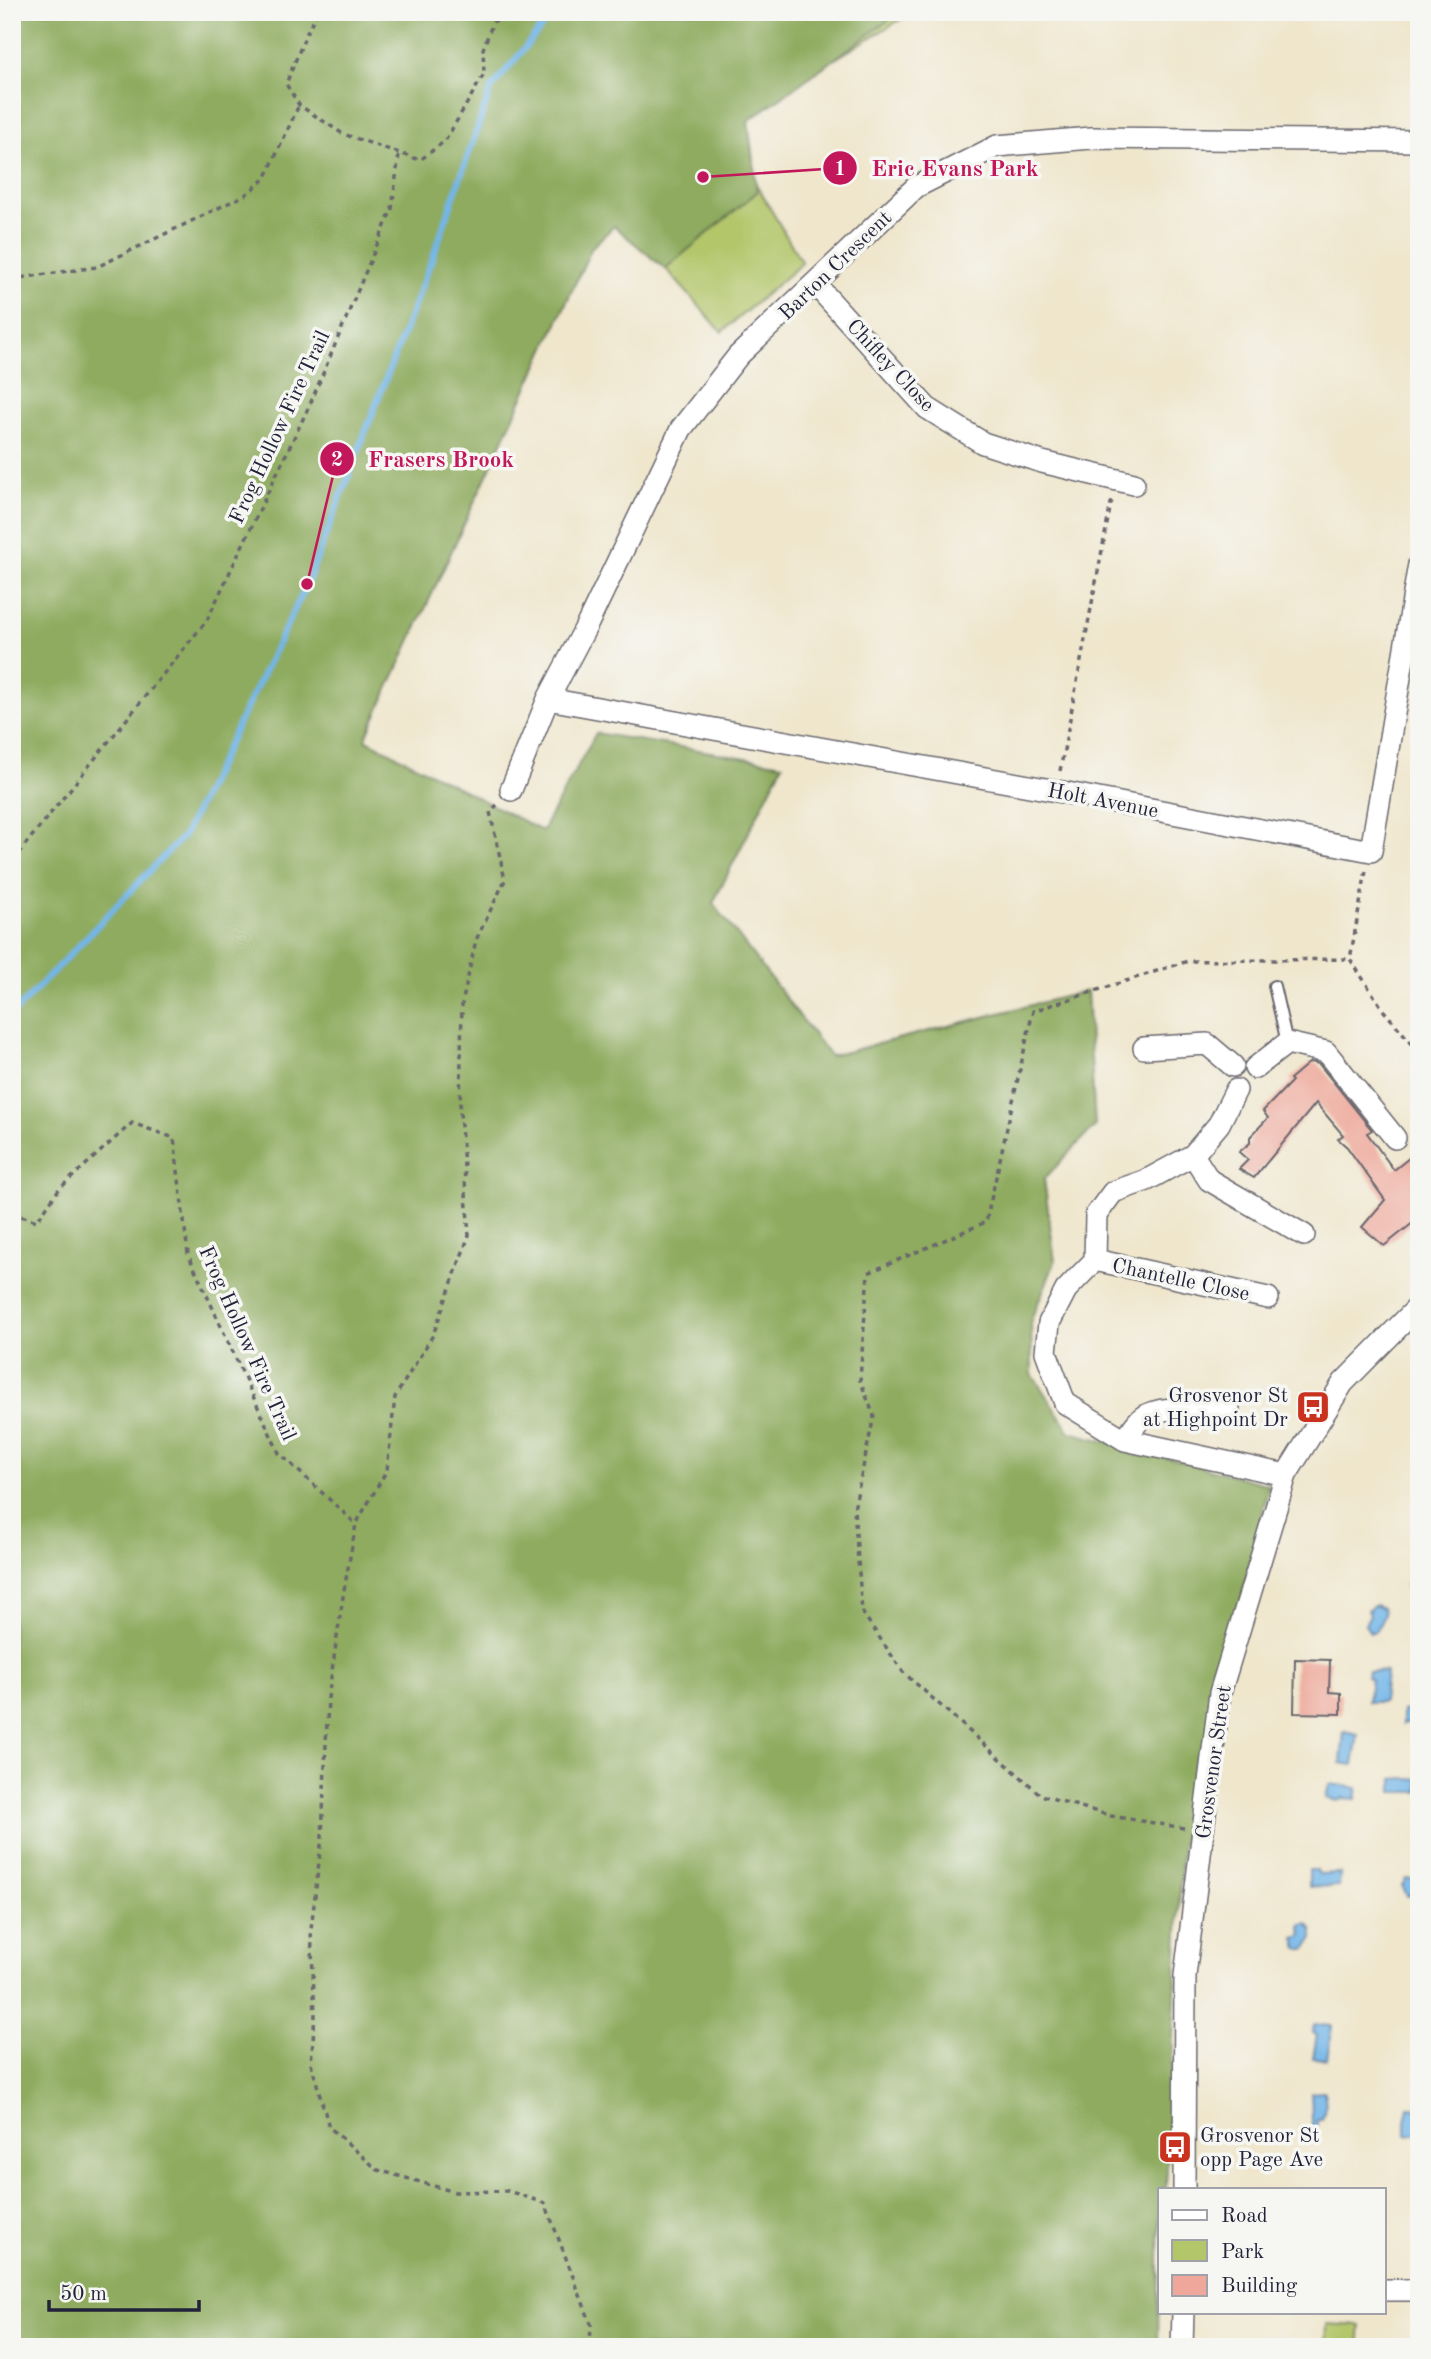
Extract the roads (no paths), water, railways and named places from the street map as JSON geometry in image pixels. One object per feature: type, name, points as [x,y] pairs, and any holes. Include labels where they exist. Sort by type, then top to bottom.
[{"type":"street","name":"Barton Crescent","points":[[511,790],[548,699],[588,623],[681,429],[738,356],[816,285],[916,187],[997,146],[1091,138],[1419,141]]},
{"type":"street","name":"Chifley Close","points":[[816,285],[927,408],[983,443],[1042,462],[1134,484]]},
{"type":"street","name":"Holt Avenue","points":[[548,699],[1371,851],[1419,564]]},
{"type":"street","points":[[1255,1068],[1287,1043],[1326,1052],[1395,1138]]},
{"type":"street","points":[[1144,1048],[1207,1044],[1233,1066]]},
{"type":"street","points":[[1247,1062],[1255,1068],[1258,1078],[1254,1087],[1246,1091],[1236,1090],[1228,1079],[1233,1066],[1247,1062]]},
{"type":"street","points":[[1236,1090],[1219,1124],[1193,1155],[1147,1180],[1113,1192],[1096,1215],[1095,1260],[1066,1290],[1060,1301],[1049,1324],[1046,1352],[1065,1403],[1125,1440],[1286,1475]]},
{"type":"street","points":[[1193,1155],[1209,1180],[1304,1235]]},
{"type":"street","name":"Chantelle Close","points":[[1095,1260],[1268,1297]]},
{"type":"street","name":"Grosvenor Street","points":[[1184,2188],[1185,1976],[1220,1693],[1286,1475],[1343,1383],[1419,1306]]},
{"type":"street","points":[[1125,1440],[1147,1415],[1204,1407],[1229,1409]]},
{"type":"street","points":[[1386,2290],[1419,2290]]},
{"type":"street","points":[[1182,2347],[1183,2314]]},
{"type":"lane","points":[[1275,986],[1287,1043]]},
{"type":"water","points":[[1417,1571],[1419,1591],[1410,1594],[1406,1587],[1412,1574]]},
{"type":"water","points":[[1375,1605],[1383,1608],[1384,1614],[1377,1630],[1370,1633],[1365,1624],[1370,1615],[1368,1610]]},
{"type":"water","points":[[1368,1671],[1386,1672],[1383,1702],[1368,1702],[1371,1679],[1367,1677]]},
{"type":"water","points":[[1419,1710],[1419,1720],[1402,1724],[1402,1711]]},
{"type":"water","points":[[1344,1732],[1358,1735],[1353,1765],[1341,1763]]},
{"type":"water","points":[[1393,1779],[1419,1779],[1419,1792],[1393,1792]]},
{"type":"water","points":[[1329,1784],[1358,1788],[1356,1799],[1343,1798],[1337,1801],[1326,1798]]},
{"type":"water","points":[[1309,1870],[1316,1870],[1319,1874],[1340,1873],[1339,1886],[1309,1887]]},
{"type":"water","points":[[1406,1879],[1419,1881],[1419,1894],[1407,1896],[1402,1886]]},
{"type":"water","points":[[1308,1924],[1313,1930],[1313,1938],[1306,1949],[1298,1949],[1295,1938],[1302,1936],[1301,1925]]},
{"type":"water","points":[[1314,2025],[1332,2026],[1327,2059],[1313,2058],[1317,2035],[1313,2033]]},
{"type":"water","points":[[1324,2092],[1324,2115],[1322,2119],[1317,2119],[1317,2128],[1312,2128],[1311,2093]]},
{"type":"water","points":[[1409,2107],[1419,2108],[1419,2133],[1406,2135],[1406,2122]]},
{"type":"waterway","points":[[12,1015],[184,835],[307,584],[435,251],[491,89],[554,12]]},
{"type":"waterway","points":[[12,2342],[33,2347]]},
{"type":"place","name":"Eric Evans Park","points":[[703,177]]},
{"type":"place","name":"Frasers Brook","points":[[307,584]]},
{"type":"place","name":"Grosvenor St at Highpoint Dr","points":[[1313,1407]]},
{"type":"place","name":"Grosvenor St opp Page Ave","points":[[1175,2147]]}]
